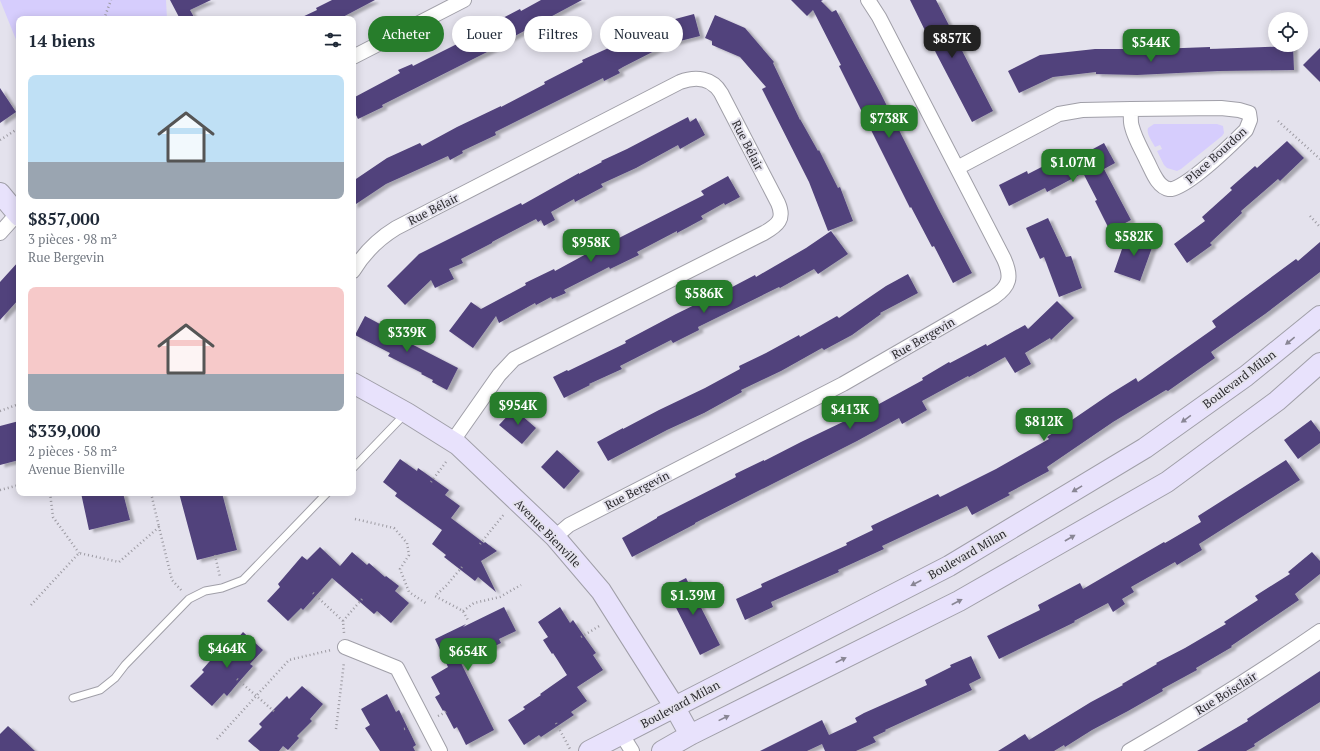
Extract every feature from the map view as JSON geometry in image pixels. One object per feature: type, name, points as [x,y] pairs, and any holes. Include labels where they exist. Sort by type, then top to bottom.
[{"type":"main road","points":[[0,193],[16,213]]},
{"type":"main road","name":"Boulevard Milan","points":[[589,751],[627,743],[674,706],[949,566],[1145,448],[1246,376],[1320,316]]},
{"type":"main road","points":[[662,751],[690,735],[959,601],[1167,482],[1277,402],[1320,363]]},
{"type":"main road","name":"Avenue Bienville","points":[[356,385],[407,413],[458,445],[555,537],[601,590],[674,706],[690,735]]},
{"type":"street","points":[[356,55],[464,0]]},
{"type":"street","name":"Rue Bergevin","points":[[555,537],[569,525],[843,384],[921,340],[994,296],[1004,288],[1009,277],[1007,266],[879,17],[868,0]]},
{"type":"street","name":"Rue Bélair","points":[[356,267],[370,247],[396,228],[680,82],[692,78],[701,78],[714,84],[721,93],[778,203],[781,214],[777,224],[764,233],[514,359],[499,375],[452,442]]},
{"type":"street","name":"Place Bourdon","points":[[957,168],[1059,114],[1082,110],[1131,109],[1230,108],[1246,111],[1249,113],[1250,120],[1246,130],[1194,177],[1181,186],[1169,189],[1161,185],[1133,132],[1131,109]]},
{"type":"street","points":[[0,233],[16,217]]},
{"type":"street","name":"Rue Boisclair","points":[[1129,751],[1235,688],[1320,631]]},
{"type":"street","points":[[345,647],[396,668],[440,751]]},
{"type":"lane","points":[[356,465],[407,413]]},
{"type":"lane","points":[[73,698],[100,690],[110,682],[189,599],[205,591],[222,588],[243,580],[324,496]]},
{"type":"path","points":[[105,16],[111,0]]},
{"type":"path","points":[[1278,120],[1320,159]]},
{"type":"path","points":[[0,140],[16,130]]},
{"type":"path","points":[[1310,216],[1320,227]]},
{"type":"path","points":[[0,412],[16,405]]},
{"type":"path","points":[[431,482],[446,462]]},
{"type":"path","points":[[0,490],[16,486]]},
{"type":"path","points":[[50,496],[53,517],[79,553],[120,562],[159,527]]},
{"type":"path","points":[[152,496],[172,580],[189,599]]},
{"type":"path","points":[[480,544],[507,512]]},
{"type":"path","points":[[355,518],[394,528],[407,543],[409,555],[400,569],[409,592],[428,604]]},
{"type":"path","points":[[31,605],[79,553]]},
{"type":"path","points":[[215,555],[222,588]]},
{"type":"path","points":[[462,567],[446,586],[435,596],[463,611],[469,622]]},
{"type":"path","points":[[463,611],[474,603],[500,598],[521,585]]},
{"type":"path","points":[[313,593],[343,621],[345,647],[336,729]]},
{"type":"path","points":[[343,621],[362,599]]},
{"type":"path","points":[[581,637],[602,625]]},
{"type":"path","points":[[217,739],[289,660],[345,647]]},
{"type":"path","points":[[237,679],[276,714]]},
{"type":"path","points":[[556,723],[570,748]]},
{"type":"shaded area","points":[[0,0],[166,0],[167,16],[16,16],[16,40]]},
{"type":"shaded area","points":[[1154,124],[1217,124],[1223,126],[1224,133],[1177,171],[1167,168],[1164,165],[1157,151],[1162,149],[1160,145],[1155,147],[1150,138],[1148,128]]},
{"type":"building","points":[[170,0],[211,0],[190,10],[193,16],[178,16]]},
{"type":"building","points":[[332,0],[375,0],[345,16],[304,16],[317,10],[316,8]]},
{"type":"building","points":[[541,0],[582,0],[552,16],[524,16],[524,31],[516,35],[516,16],[506,16],[520,9],[521,11]]},
{"type":"building","points":[[791,0],[823,0],[821,1],[832,12],[836,10],[880,92],[972,273],[953,283],[934,246],[932,247],[911,207],[910,208],[839,66],[841,65],[813,10],[807,16]]},
{"type":"building","points":[[910,0],[936,0],[993,111],[972,122]]},
{"type":"building","points":[[694,14],[700,36],[683,40],[683,17]]},
{"type":"building","points":[[715,15],[745,28],[774,62],[773,63],[800,120],[818,151],[819,150],[838,188],[840,187],[853,221],[828,231],[809,182],[762,89],[766,87],[740,57],[712,45],[712,41],[705,38]]},
{"type":"building","points":[[452,46],[452,52],[487,52],[382,105],[383,107],[358,119],[356,115],[356,96],[400,73],[398,70],[412,64],[413,66],[441,52],[444,52],[444,50]]},
{"type":"building","points":[[1210,47],[1210,49],[1268,47],[1268,52],[1293,52],[1294,70],[1219,71],[1137,75],[1096,74],[1096,72],[1053,77],[1019,93],[1008,71],[1040,55],[1095,49],[1129,50]]},
{"type":"building","points":[[1320,48],[1320,82],[1303,65]]},
{"type":"building","points":[[600,52],[652,52],[618,70],[620,73],[604,81],[603,78],[495,132],[496,135],[462,151],[463,153],[450,160],[448,156],[386,184],[356,204],[356,179],[387,158],[420,143],[422,146],[457,127],[501,107],[545,84],[544,82],[583,62],[582,60]]},
{"type":"building","points":[[0,88],[16,112],[0,123]]},
{"type":"building","points":[[688,117],[690,122],[696,118],[705,135],[680,149],[678,145],[636,168],[601,184],[603,187],[575,202],[574,199],[551,212],[555,220],[544,226],[541,220],[538,222],[536,219],[461,259],[463,263],[449,269],[454,279],[435,288],[431,280],[405,305],[387,286],[419,254],[521,203],[522,205],[579,173],[602,162],[601,161]]},
{"type":"building","points":[[1287,141],[1304,158],[1280,181],[1278,179],[1241,211],[1242,213],[1210,243],[1212,245],[1187,263],[1174,244],[1205,221],[1202,217],[1232,190],[1230,188],[1255,166],[1257,168]]},
{"type":"building","points":[[1104,143],[1115,163],[1104,169],[1131,220],[1110,231],[1095,201],[1097,200],[1083,173],[1047,192],[1045,188],[1009,206],[999,185],[1027,171],[1028,174],[1065,155],[1069,162]]},
{"type":"building","points":[[728,176],[740,197],[725,205],[724,203],[701,216],[703,219],[637,252],[639,255],[610,269],[609,267],[564,290],[566,293],[552,299],[551,297],[536,305],[535,303],[499,323],[496,316],[473,348],[449,331],[471,302],[481,309],[526,285],[525,283],[554,269],[555,271],[599,247],[595,240],[606,234],[611,242],[704,195],[701,191]]},
{"type":"building","points":[[1048,218],[1066,257],[1071,256],[1082,288],[1059,297],[1044,257],[1040,259],[1026,228]]},
{"type":"building","points":[[831,231],[848,254],[818,274],[814,269],[780,288],[779,287],[698,327],[699,330],[673,343],[671,340],[620,366],[622,369],[589,384],[590,385],[564,398],[553,377],[626,343],[625,341],[676,314],[755,275],[756,277],[806,248]]},
{"type":"building","points":[[1128,232],[1154,242],[1140,281],[1114,272]]},
{"type":"building","points":[[1320,242],[1320,272],[1265,314],[1211,352],[1215,358],[1168,391],[1166,390],[1113,422],[1047,467],[1049,471],[1008,493],[1010,495],[972,515],[967,506],[882,546],[884,549],[838,570],[839,572],[771,602],[773,607],[745,620],[736,599],[762,587],[761,584],[847,545],[846,543],[873,530],[871,526],[938,494],[940,497],[996,469],[1049,439],[1047,437],[1110,394],[1136,378],[1138,382],[1216,327],[1212,321],[1296,259],[1298,261]]},
{"type":"building","points":[[16,264],[16,302],[0,320],[0,282]]},
{"type":"building","points":[[908,274],[918,293],[880,313],[881,314],[852,335],[824,350],[822,348],[781,371],[741,390],[742,392],[704,413],[667,430],[608,461],[597,442],[705,388],[740,369],[739,366],[799,335],[800,337],[837,316],[839,318],[886,286]]},
{"type":"building","points":[[1057,301],[1074,318],[1051,340],[1050,338],[1025,353],[1031,364],[1015,373],[1005,357],[922,401],[927,410],[902,424],[899,418],[632,557],[622,538],[657,517],[736,477],[735,474],[849,419],[878,403],[879,404],[923,380],[922,378],[949,362],[950,363],[986,344],[987,346],[1025,325],[1028,329]]},
{"type":"building","points":[[365,316],[391,330],[390,333],[458,368],[447,390],[432,382],[433,380],[421,374],[422,373],[388,356],[390,353],[356,336]]},
{"type":"building","points":[[514,409],[536,428],[522,444],[499,425]]},
{"type":"building","points":[[1311,420],[1320,432],[1320,443],[1298,459],[1284,440]]},
{"type":"building","points":[[16,422],[16,461],[0,465],[0,426]]},
{"type":"building","points":[[557,450],[580,471],[564,489],[541,467]]},
{"type":"building","points":[[400,459],[417,471],[418,468],[449,490],[445,495],[460,506],[451,518],[497,551],[481,561],[496,592],[478,577],[475,581],[444,557],[446,555],[432,544],[442,530],[395,496],[397,493],[383,482]]},
{"type":"building","points":[[1286,460],[1300,480],[1199,544],[1202,550],[1177,565],[1175,562],[1131,587],[1134,592],[1122,599],[1125,604],[1113,612],[1108,603],[1074,621],[1075,622],[999,659],[987,636],[1040,610],[1038,605],[1080,583],[1083,589],[1201,522],[1198,516]]},
{"type":"building","points":[[82,496],[124,496],[130,520],[89,530]]},
{"type":"building","points":[[180,496],[223,496],[237,550],[197,560]]},
{"type":"building","points":[[320,547],[340,566],[352,552],[367,565],[369,563],[385,577],[386,576],[399,586],[395,591],[409,603],[391,623],[377,611],[374,614],[332,578],[303,610],[301,608],[288,621],[267,601],[280,587],[278,584],[302,556],[307,560]]},
{"type":"building","points":[[1312,552],[1320,561],[1320,574],[1295,594],[1299,600],[1231,646],[1232,647],[1196,668],[1197,670],[1162,689],[1163,691],[1092,730],[1065,747],[1064,745],[1054,751],[998,751],[1025,734],[1029,740],[1091,702],[1123,685],[1122,684],[1157,664],[1156,663],[1226,624],[1224,622],[1258,600],[1255,596],[1290,574],[1288,572]]},
{"type":"building","points":[[686,578],[720,645],[700,655],[666,588]]},
{"type":"building","points":[[504,607],[516,631],[499,639],[501,643],[461,663],[494,730],[466,745],[457,727],[454,729],[435,697],[440,694],[431,677],[448,667],[435,639]]},
{"type":"building","points":[[560,607],[570,623],[573,620],[596,653],[593,655],[603,670],[577,687],[587,701],[571,712],[574,715],[541,737],[539,735],[524,745],[508,720],[525,709],[523,707],[567,675],[543,640],[548,637],[538,622]]},
{"type":"building","points":[[243,632],[263,650],[250,664],[253,666],[227,696],[224,693],[212,706],[190,686],[204,672],[202,670],[226,641],[231,646]]},
{"type":"building","points":[[971,656],[981,678],[969,684],[972,690],[885,730],[886,731],[873,737],[876,742],[856,751],[825,751],[822,744],[807,751],[760,751],[822,720],[829,735],[857,722],[855,718],[864,713],[927,685],[925,680],[951,667],[950,665]]},
{"type":"building","points":[[1320,671],[1320,702],[1254,744],[1255,746],[1246,751],[1197,751],[1248,721],[1247,719]]},
{"type":"building","points":[[302,686],[323,704],[310,719],[312,721],[297,736],[299,738],[288,750],[283,746],[279,751],[260,751],[248,741],[262,727],[259,724],[287,696],[289,699]]},
{"type":"building","points":[[387,694],[396,712],[399,710],[416,745],[413,747],[415,751],[380,751],[365,728],[370,725],[361,709]]},
{"type":"building","points":[[8,726],[35,751],[0,751],[0,734]]}]
